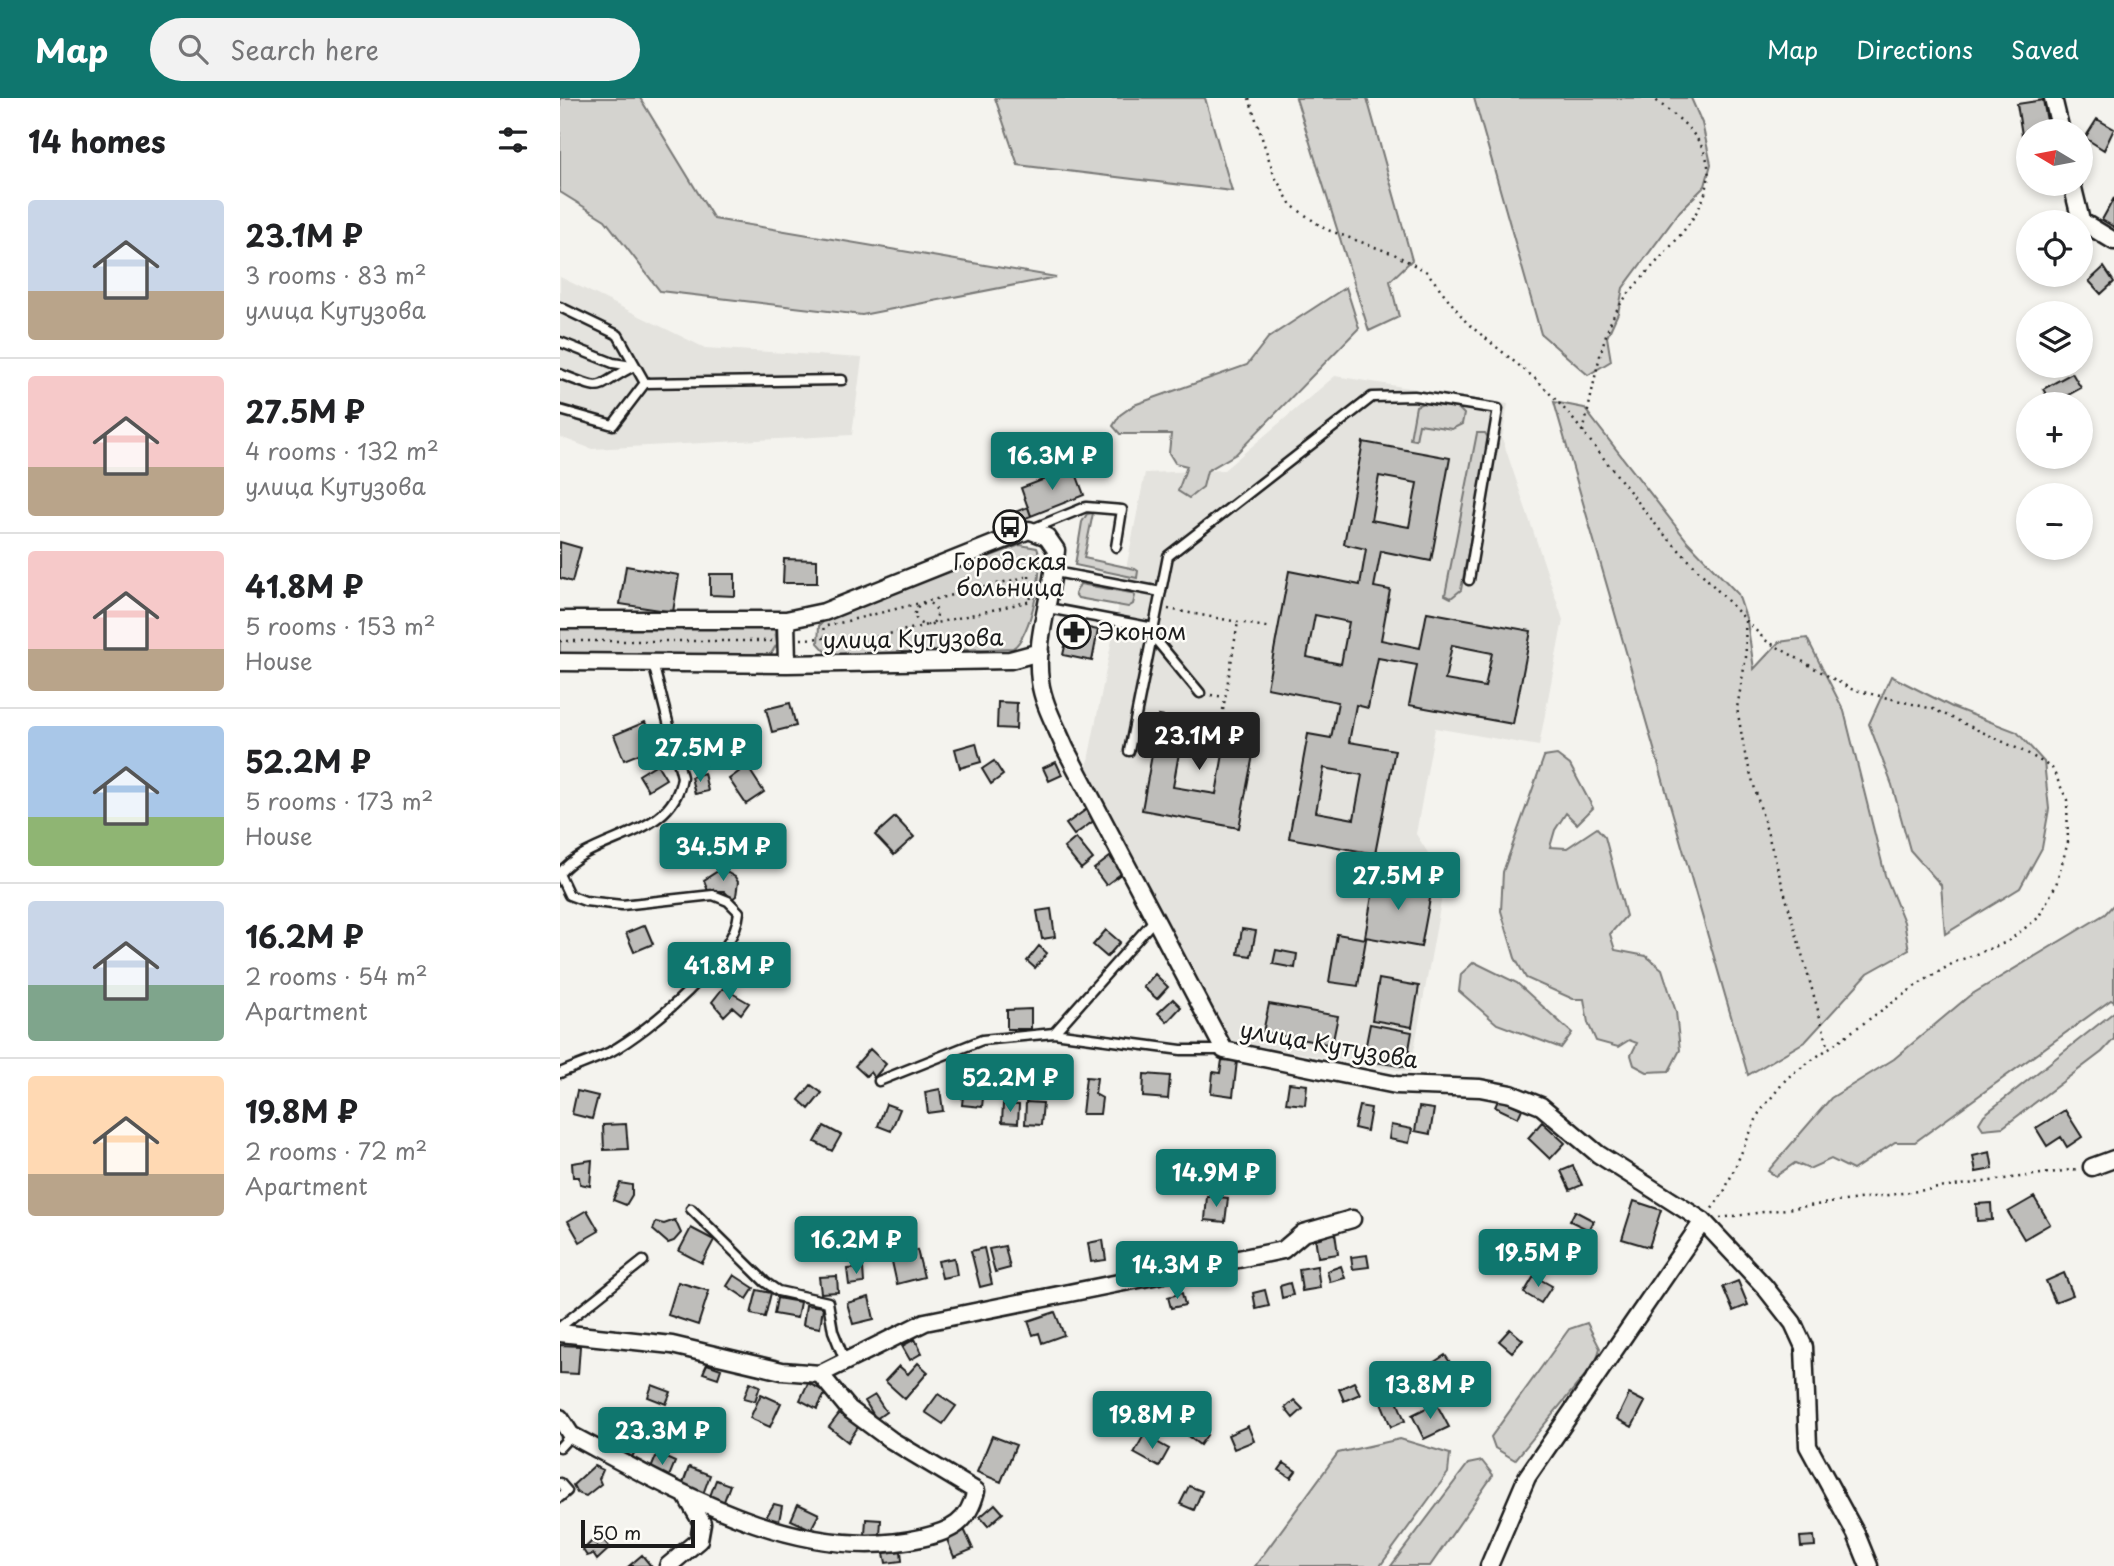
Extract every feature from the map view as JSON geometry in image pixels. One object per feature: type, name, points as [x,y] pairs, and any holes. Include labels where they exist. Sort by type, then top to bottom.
[{"type":"street","points":[[2053,98],[2058,119]]},
{"type":"street","points":[[2075,196],[2081,222],[2114,241]]},
{"type":"street","name":"улица Кутузова","points":[[560,620],[786,620],[824,612],[1029,530],[1047,537],[1056,550],[1055,572],[1040,652],[1040,680],[1046,704],[1065,748],[1224,1051],[1396,1085],[1467,1087],[1511,1094],[1541,1106],[1598,1154],[1703,1221],[1764,1286],[1793,1323],[1804,1347],[1808,1446],[1856,1534],[1869,1566]]},
{"type":"street","points":[[786,620],[787,664]]},
{"type":"street","name":"улица Кутузова","points":[[560,662],[787,664],[1010,660],[1025,659],[1040,652]]},
{"type":"street","points":[[2092,1167],[2114,1159]]},
{"type":"street","points":[[560,1333],[672,1345],[782,1371],[820,1374],[925,1322],[1283,1250],[1303,1233],[1352,1220]]},
{"type":"street","points":[[1489,1566],[1527,1477],[1703,1221]]},
{"type":"street","points":[[560,1418],[566,1441],[686,1496],[783,1534],[858,1543],[901,1542],[933,1535],[962,1522],[972,1510],[976,1491],[891,1440],[849,1409],[820,1374]]},
{"type":"street","points":[[668,1566],[699,1540],[702,1524],[686,1496]]},
{"type":"lane","points":[[560,307],[618,335],[645,383]]},
{"type":"lane","points":[[560,342],[613,363],[634,366]]},
{"type":"lane","points":[[560,374],[596,388],[606,385],[634,366]]},
{"type":"lane","points":[[645,383],[842,380]]},
{"type":"lane","points":[[560,410],[613,425],[645,383]]},
{"type":"lane","points":[[1129,751],[1168,556],[1372,397],[1413,396],[1498,410],[1469,580]]},
{"type":"lane","points":[[1029,530],[1086,507],[1122,510],[1116,547]]},
{"type":"lane","points":[[1055,572],[1161,592]]},
{"type":"lane","points":[[1048,608],[1153,632],[1200,693]]},
{"type":"lane","points":[[560,1073],[612,1051],[696,988],[738,928],[739,912],[728,901],[713,895],[622,905],[585,901],[569,895],[560,875],[582,853],[633,834],[671,805],[680,790],[682,777],[653,663]]},
{"type":"lane","points":[[1054,1032],[1156,918]]},
{"type":"lane","points":[[879,1081],[982,1040],[1054,1032],[1181,1050],[1224,1051]]},
{"type":"lane","points":[[691,1209],[772,1287],[828,1302],[834,1331],[845,1361]]},
{"type":"lane","points":[[560,1327],[643,1261]]},
{"type":"lane","points":[[560,1483],[566,1491],[560,1497]]},
{"type":"path","points":[[1249,98],[1274,175],[1291,205],[1325,229],[1394,254],[1427,272],[1468,323],[1538,382],[1583,432],[1660,530],[1765,640],[1851,689],[1933,709],[2027,753],[2052,768],[2067,800],[2068,842],[2056,885],[2038,918],[2007,942],[1955,962],[1917,985],[1787,1078],[1759,1113],[1724,1192],[1703,1221]]},
{"type":"path","points":[[1583,432],[1604,345],[1616,310],[1688,225],[1704,199],[1711,176],[1707,155],[1690,130],[1653,98]]},
{"type":"path","points":[[1029,576],[1031,601],[828,648],[823,628],[925,603],[1029,576]]},
{"type":"path","points":[[925,603],[936,609],[937,616],[930,624],[923,624],[916,617],[916,609],[925,603]]},
{"type":"path","points":[[1157,607],[1271,628]]},
{"type":"path","points":[[1745,621],[1746,657],[1737,708],[1745,754],[1829,1049]]},
{"type":"path","points":[[1223,710],[1238,622]]},
{"type":"path","points":[[560,641],[825,638]]},
{"type":"path","points":[[1703,1221],[2092,1167]]},
{"type":"shaded area","points":[[560,98],[640,98],[714,219],[1056,277],[862,315],[660,291],[605,220],[560,192]]},
{"type":"shaded area","points":[[995,98],[1205,98],[1232,191],[1018,165]]},
{"type":"shaded area","points":[[1296,98],[1367,98],[1412,260],[1390,281],[1399,317],[1369,331]]},
{"type":"shaded area","points":[[1474,98],[1691,98],[1702,123],[1711,164],[1705,186],[1680,211],[1623,288],[1618,313],[1607,337],[1611,361],[1588,375],[1541,334]]},
{"type":"shaded area","points":[[560,277],[705,348],[862,358],[852,435],[592,449],[560,437]]},
{"type":"shaded area","points":[[1346,287],[1359,328],[1236,454],[1207,471],[1203,487],[1189,498],[1178,491],[1187,466],[1175,463],[1169,453],[1171,434],[1120,434],[1113,426],[1120,415],[1134,405],[1247,365],[1268,338]]},
{"type":"shaded area","points":[[1335,376],[1508,404],[1502,438],[1563,620],[1539,746],[1435,728],[1416,834],[1445,880],[1410,1072],[1223,1040],[1085,776],[1145,473],[1224,470]]},
{"type":"shaded area","points":[[1554,402],[1584,408],[1688,542],[1738,594],[1747,621],[1754,669],[1779,642],[1807,638],[1844,711],[1885,875],[1904,922],[1909,950],[1868,973],[1806,1041],[1748,1075]]},
{"type":"shaded area","points":[[1423,403],[1458,408],[1464,414],[1462,424],[1452,429],[1419,424],[1416,440],[1410,439],[1416,406]]},
{"type":"shaded area","points":[[1477,433],[1485,433],[1489,439],[1461,590],[1451,598],[1445,595]]},
{"type":"shaded area","points":[[1093,513],[1084,558],[1135,569],[1138,571],[1137,578],[1075,565],[1082,522],[1087,514]]},
{"type":"shaded area","points":[[1020,545],[1037,548],[1038,585],[1025,631],[1013,648],[829,655],[818,643],[819,626],[827,618]]},
{"type":"shaded area","points":[[1080,584],[1131,593],[1135,596],[1133,604],[1128,607],[1078,598],[1075,594]]},
{"type":"shaded area","points":[[771,626],[775,630],[777,644],[770,655],[560,654],[560,627]]},
{"type":"shaded area","points":[[1891,676],[1952,707],[2017,732],[2044,762],[2049,809],[2042,848],[2020,888],[1945,934],[1941,885],[1910,850],[1892,785],[1869,724]]},
{"type":"shaded area","points":[[1557,755],[1570,765],[1593,808],[1577,824],[1566,813],[1555,830],[1550,847],[1567,848],[1597,828],[1605,837],[1626,916],[1610,934],[1615,950],[1646,956],[1662,969],[1676,1012],[1680,1050],[1669,1071],[1647,1072],[1634,1065],[1631,1055],[1637,1043],[1629,1040],[1618,1047],[1596,1041],[1588,1023],[1584,999],[1573,999],[1526,978],[1515,958],[1501,911],[1503,872],[1544,757]]},
{"type":"shaded area","points":[[2114,904],[2114,1002],[2111,1000],[1915,1142],[1895,1142],[1853,1170],[1831,1159],[1809,1169],[1795,1163],[1776,1176],[1768,1171],[1831,1098],[1894,1059],[1969,996],[2105,914]]},
{"type":"shaded area","points":[[1474,962],[1517,983],[1572,1033],[1561,1048],[1497,1024],[1459,991],[1461,974]]},
{"type":"shaded area","points":[[2114,1012],[2114,1039],[2102,1052],[2003,1127],[1983,1129],[1979,1123],[1984,1115]]},
{"type":"shaded area","points":[[1587,1323],[1600,1348],[1596,1362],[1515,1460],[1495,1448],[1491,1437],[1569,1329]]},
{"type":"shaded area","points":[[1400,1439],[1450,1454],[1448,1473],[1380,1566],[1255,1566],[1338,1453]]},
{"type":"shaded area","points":[[1482,1461],[1493,1475],[1430,1566],[1391,1566],[1468,1464]]},
{"type":"building","points":[[2043,100],[2047,119],[2019,119],[2017,104]]},
{"type":"building","points":[[2097,119],[2114,129],[2104,150],[2093,143],[2093,125]]},
{"type":"building","points":[[2114,198],[2114,227],[2102,220]]},
{"type":"building","points":[[2104,267],[2114,282],[2101,294],[2093,285],[2093,277]]},
{"type":"building","points":[[2063,378],[2075,378],[2081,388],[2074,392],[2045,392],[2043,389]]},
{"type":"building","points":[[1363,442],[1450,458],[1431,561],[1381,551],[1374,587],[1390,590],[1381,640],[1420,648],[1427,612],[1531,631],[1513,724],[1409,705],[1417,665],[1378,658],[1368,708],[1356,705],[1349,742],[1395,750],[1375,854],[1289,838],[1308,734],[1331,738],[1338,702],[1267,688],[1289,571],[1360,585],[1366,549],[1344,544]],"holes":[[[1379,476],[1417,483],[1409,527],[1371,520]],[[1315,615],[1349,622],[1341,664],[1307,657]],[[1452,645],[1492,653],[1485,687],[1445,680]],[[1324,768],[1362,775],[1354,819],[1316,812]]]},
{"type":"building","points":[[1074,468],[1084,495],[1031,516],[1021,488]]},
{"type":"building","points":[[1028,507],[1031,516],[1000,528],[997,519]]},
{"type":"building","points":[[560,542],[581,548],[572,582],[560,578]]},
{"type":"building","points":[[784,559],[817,560],[817,583],[783,583]]},
{"type":"building","points":[[626,566],[679,575],[673,612],[620,604]]},
{"type":"building","points":[[710,574],[735,574],[735,596],[710,595]]},
{"type":"building","points":[[1070,624],[1098,630],[1092,661],[1063,655]]},
{"type":"building","points":[[998,702],[1017,703],[1016,729],[997,728]]},
{"type":"building","points":[[790,703],[796,726],[772,732],[766,709]]},
{"type":"building","points":[[1159,716],[1257,734],[1239,828],[1142,810]],"holes":[[[1180,747],[1223,754],[1216,794],[1173,787]]]},
{"type":"building","points":[[645,722],[656,747],[624,760],[614,735]]},
{"type":"building","points":[[976,743],[981,762],[960,768],[955,749]]},
{"type":"building","points":[[994,761],[1003,775],[991,784],[982,769]]},
{"type":"building","points":[[1056,762],[1062,775],[1049,781],[1043,768]]},
{"type":"building","points":[[657,764],[666,779],[648,790],[639,775]]},
{"type":"building","points":[[747,766],[764,792],[746,804],[729,779]]},
{"type":"building","points":[[704,773],[708,791],[695,794],[691,777]]},
{"type":"building","points":[[1087,809],[1095,820],[1074,835],[1066,824]]},
{"type":"building","points":[[895,817],[914,837],[894,855],[875,835]]},
{"type":"building","points":[[1076,838],[1093,859],[1081,869],[1064,848]]},
{"type":"building","points":[[1110,857],[1122,873],[1106,885],[1094,869]]},
{"type":"building","points":[[721,869],[735,877],[738,882],[736,896],[732,899],[724,891],[708,891],[704,880]]},
{"type":"building","points":[[1375,878],[1432,888],[1421,947],[1365,937]]},
{"type":"building","points":[[1051,909],[1055,937],[1042,939],[1037,911]]},
{"type":"building","points":[[645,925],[653,944],[634,952],[626,933]]},
{"type":"building","points":[[1242,929],[1256,931],[1251,956],[1238,954]]},
{"type":"building","points":[[1106,930],[1120,942],[1107,957],[1093,945]]},
{"type":"building","points":[[1337,934],[1366,939],[1358,986],[1329,982]]},
{"type":"building","points":[[1039,946],[1047,953],[1035,968],[1027,961]]},
{"type":"building","points":[[1276,950],[1297,954],[1295,968],[1273,964]]},
{"type":"building","points":[[1155,974],[1168,987],[1157,999],[1143,987]]},
{"type":"building","points":[[1379,979],[1419,986],[1412,1027],[1372,1020]]},
{"type":"building","points":[[723,988],[749,1003],[741,1014],[733,1007],[724,1016],[712,1002]]},
{"type":"building","points":[[1173,999],[1181,1007],[1167,1022],[1158,1013]]},
{"type":"building","points":[[1269,1004],[1338,1016],[1332,1045],[1263,1032]]},
{"type":"building","points":[[1031,1009],[1031,1029],[1007,1029],[1007,1010]]},
{"type":"building","points":[[1370,1024],[1412,1032],[1406,1067],[1363,1060]]},
{"type":"building","points":[[870,1049],[886,1064],[874,1078],[870,1072],[866,1076],[855,1066]]},
{"type":"building","points":[[1222,1060],[1237,1061],[1233,1096],[1211,1093],[1213,1072],[1220,1073]]},
{"type":"building","points":[[1144,1074],[1170,1076],[1168,1099],[1143,1097]]},
{"type":"building","points":[[1086,1077],[1097,1078],[1095,1094],[1102,1098],[1100,1114],[1082,1114]]},
{"type":"building","points":[[965,1078],[985,1080],[982,1107],[962,1105]]},
{"type":"building","points":[[1289,1083],[1307,1085],[1305,1105],[1286,1103]]},
{"type":"building","points":[[811,1085],[822,1093],[809,1109],[799,1100]]},
{"type":"building","points":[[940,1089],[943,1111],[928,1113],[925,1092]]},
{"type":"building","points":[[577,1091],[598,1096],[592,1119],[572,1114]]},
{"type":"building","points":[[1499,1098],[1522,1109],[1518,1118],[1495,1107]]},
{"type":"building","points":[[1026,1102],[1043,1103],[1041,1125],[1025,1124]]},
{"type":"building","points":[[886,1104],[900,1109],[891,1131],[878,1126]]},
{"type":"building","points":[[1003,1104],[1019,1105],[1018,1123],[1002,1122]]},
{"type":"building","points":[[1359,1106],[1371,1108],[1367,1131],[1354,1128]]},
{"type":"building","points":[[1419,1107],[1434,1109],[1430,1134],[1415,1131]]},
{"type":"building","points":[[2065,1110],[2082,1137],[2067,1147],[2061,1137],[2047,1146],[2036,1128]]},
{"type":"building","points":[[1542,1122],[1565,1143],[1550,1159],[1528,1138]]},
{"type":"building","points":[[626,1124],[628,1149],[604,1150],[603,1125]]},
{"type":"building","points":[[1391,1125],[1412,1129],[1409,1143],[1389,1139]]},
{"type":"building","points":[[824,1126],[841,1135],[832,1151],[815,1142]]},
{"type":"building","points":[[1990,1152],[1993,1169],[1976,1172],[1973,1156]]},
{"type":"building","points":[[592,1160],[590,1186],[580,1184],[579,1177],[573,1177],[572,1163]]},
{"type":"building","points":[[1573,1166],[1582,1185],[1570,1190],[1561,1171]]},
{"type":"building","points":[[620,1183],[632,1185],[632,1195],[626,1205],[613,1200]]},
{"type":"building","points":[[1207,1196],[1228,1198],[1225,1222],[1205,1220]]},
{"type":"building","points":[[2034,1197],[2050,1224],[2024,1239],[2008,1212]]},
{"type":"building","points":[[1634,1201],[1661,1210],[1649,1247],[1622,1239]]},
{"type":"building","points":[[1991,1203],[1992,1220],[1977,1221],[1976,1204]]},
{"type":"building","points":[[587,1210],[599,1231],[580,1242],[568,1221]]},
{"type":"building","points":[[1575,1211],[1594,1221],[1589,1230],[1570,1221]]},
{"type":"building","points":[[675,1220],[681,1233],[674,1241],[668,1243],[653,1230],[656,1222],[664,1224]]},
{"type":"building","points":[[691,1228],[714,1240],[702,1263],[679,1251]]},
{"type":"building","points":[[1335,1233],[1338,1254],[1318,1257],[1315,1236]]},
{"type":"building","points":[[1103,1240],[1106,1260],[1091,1262],[1088,1243]]},
{"type":"building","points":[[1183,1244],[1201,1245],[1200,1261],[1183,1260]]},
{"type":"building","points":[[1005,1246],[1010,1268],[995,1272],[989,1249]]},
{"type":"building","points":[[984,1248],[992,1284],[980,1287],[971,1251]]},
{"type":"building","points":[[917,1250],[924,1277],[897,1284],[891,1257]]},
{"type":"building","points":[[1367,1255],[1369,1267],[1353,1269],[1351,1257]]},
{"type":"building","points":[[954,1258],[957,1275],[942,1278],[938,1261]]},
{"type":"building","points":[[1317,1266],[1320,1288],[1302,1291],[1299,1269]]},
{"type":"building","points":[[1341,1266],[1345,1278],[1330,1282],[1327,1271]]},
{"type":"building","points":[[863,1268],[864,1283],[849,1285],[847,1269]]},
{"type":"building","points":[[2064,1273],[2073,1295],[2055,1302],[2046,1281]]},
{"type":"building","points":[[734,1275],[754,1288],[747,1299],[727,1286]]},
{"type":"building","points":[[837,1276],[838,1292],[821,1293],[819,1277]]},
{"type":"building","points":[[1534,1276],[1552,1286],[1541,1303],[1524,1293]]},
{"type":"building","points":[[1738,1281],[1748,1305],[1733,1311],[1723,1287]]},
{"type":"building","points":[[678,1282],[709,1291],[698,1325],[668,1315]]},
{"type":"building","points":[[1290,1283],[1293,1295],[1282,1298],[1280,1286]]},
{"type":"building","points":[[757,1290],[771,1293],[765,1317],[751,1314]]},
{"type":"building","points":[[1265,1290],[1269,1306],[1256,1309],[1253,1293]]},
{"type":"building","points":[[1182,1293],[1185,1305],[1171,1308],[1168,1297]]},
{"type":"building","points":[[869,1297],[874,1319],[853,1324],[847,1303]]},
{"type":"building","points":[[777,1298],[800,1302],[797,1318],[774,1314]]},
{"type":"building","points":[[806,1305],[823,1307],[820,1328],[803,1325]]},
{"type":"building","points":[[1055,1312],[1064,1335],[1042,1343],[1039,1333],[1033,1335],[1028,1321]]},
{"type":"building","points":[[1510,1329],[1523,1340],[1512,1352],[1499,1341]]},
{"type":"building","points":[[915,1339],[922,1353],[910,1360],[902,1346]]},
{"type":"building","points":[[560,1345],[580,1346],[578,1374],[560,1373]]},
{"type":"building","points":[[1445,1355],[1456,1371],[1436,1384],[1425,1368]]},
{"type":"building","points":[[918,1363],[928,1372],[905,1399],[885,1381],[899,1366],[908,1374]]},
{"type":"building","points":[[707,1364],[721,1369],[718,1378],[703,1373]]},
{"type":"building","points":[[750,1382],[760,1386],[755,1401],[744,1398]]},
{"type":"building","points":[[1354,1382],[1360,1394],[1344,1401],[1339,1389]]},
{"type":"building","points":[[808,1383],[826,1392],[817,1409],[800,1400]]},
{"type":"building","points":[[652,1385],[671,1392],[666,1404],[648,1397]]},
{"type":"building","points":[[1393,1391],[1405,1421],[1391,1427],[1379,1397]]},
{"type":"building","points":[[761,1394],[781,1403],[770,1427],[750,1418]]},
{"type":"building","points":[[938,1394],[956,1406],[943,1424],[925,1412]]},
{"type":"building","points":[[1629,1394],[1645,1402],[1632,1427],[1617,1419]]},
{"type":"building","points":[[875,1395],[886,1412],[876,1419],[865,1401]]},
{"type":"building","points":[[1294,1400],[1303,1409],[1293,1418],[1285,1408]]},
{"type":"building","points":[[1436,1403],[1449,1427],[1424,1439],[1412,1415]]},
{"type":"building","points":[[842,1410],[860,1424],[848,1442],[829,1427]]},
{"type":"building","points":[[1111,1414],[1122,1420],[1115,1433],[1104,1427]]},
{"type":"building","points":[[1248,1426],[1254,1441],[1234,1449],[1228,1435]]},
{"type":"building","points":[[1196,1427],[1207,1435],[1200,1445],[1189,1437]]},
{"type":"building","points":[[626,1434],[640,1442],[631,1459],[616,1450]]},
{"type":"building","points":[[1144,1435],[1169,1449],[1159,1467],[1134,1453]]},
{"type":"building","points":[[992,1436],[1016,1445],[1001,1482],[977,1472]]},
{"type":"building","points":[[657,1454],[675,1462],[668,1479],[650,1471]]},
{"type":"building","points":[[1284,1463],[1296,1471],[1291,1478],[1279,1470]]},
{"type":"building","points":[[594,1466],[603,1470],[599,1479],[601,1484],[586,1496],[577,1493],[573,1485]]},
{"type":"building","points":[[689,1467],[710,1475],[703,1494],[682,1486]]},
{"type":"building","points":[[716,1480],[730,1485],[723,1504],[709,1499]]},
{"type":"building","points":[[1189,1486],[1202,1491],[1194,1510],[1180,1504]]},
{"type":"building","points":[[774,1504],[782,1506],[779,1521],[774,1523],[765,1519]]},
{"type":"building","points":[[798,1504],[819,1514],[811,1529],[791,1520]]},
{"type":"building","points":[[995,1504],[1003,1513],[988,1526],[980,1517]]},
{"type":"building","points":[[866,1519],[881,1520],[880,1536],[865,1535]]},
{"type":"building","points":[[964,1529],[973,1549],[954,1557],[946,1537]]},
{"type":"building","points":[[1814,1536],[1815,1546],[1801,1547],[1800,1537]]},
{"type":"building","points":[[603,1539],[610,1548],[597,1560],[593,1554],[587,1556],[583,1550],[592,1541],[597,1545]]},
{"type":"building","points":[[901,1551],[902,1561],[886,1563],[884,1553]]},
{"type":"building","points":[[642,1555],[651,1566],[629,1566]]},
{"type":"place","name":"Городская больница","points":[[1010,527]]},
{"type":"place","name":"Эконом","points":[[1074,632]]}]
